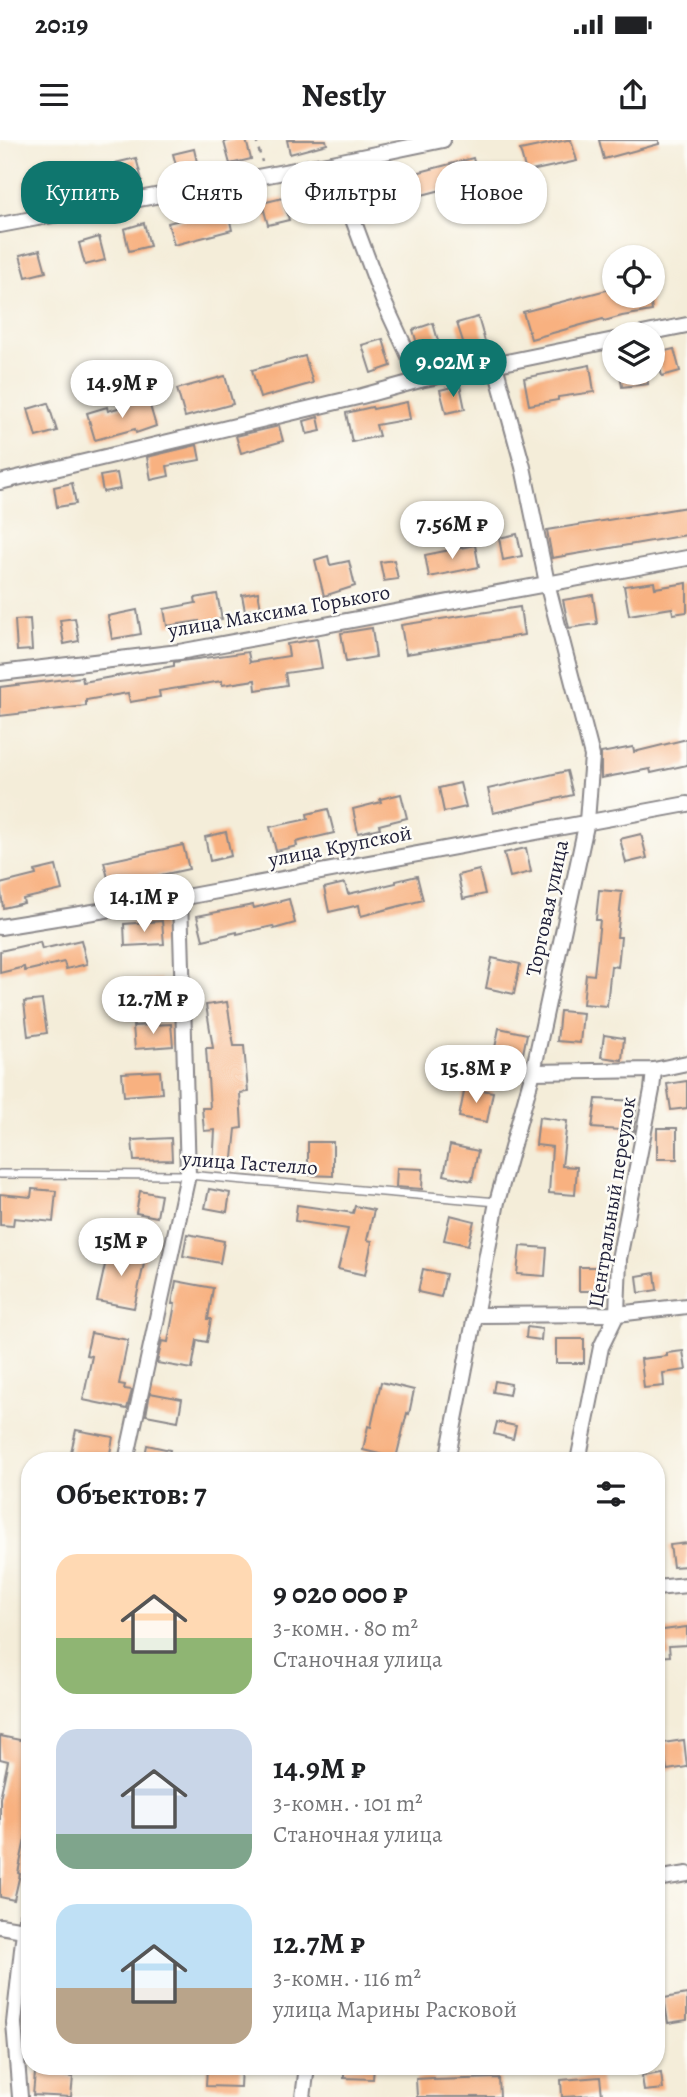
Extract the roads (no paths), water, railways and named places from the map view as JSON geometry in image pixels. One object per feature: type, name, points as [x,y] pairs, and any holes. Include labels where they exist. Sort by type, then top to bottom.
[{"type":"street","points":[[342,161],[443,140]]},
{"type":"street","points":[[0,225],[281,173]]},
{"type":"street","points":[[355,224],[383,300],[421,380]]},
{"type":"street","points":[[665,329],[687,325]]},
{"type":"street","points":[[0,482],[421,380],[602,343]]},
{"type":"street","name":"Торговая улица","points":[[449,1452],[497,1202],[533,1072],[587,821],[592,756],[547,583],[523,467],[495,365]]},
{"type":"street","name":"улица Максима Горького","points":[[0,673],[179,652],[687,558]]},
{"type":"street","name":"улица Крупской","points":[[0,927],[180,898],[687,804]]},
{"type":"street","points":[[128,1452],[188,1175],[180,898]]},
{"type":"street","points":[[533,1072],[654,1070],[687,1063]]},
{"type":"street","name":"Центральный переулок","points":[[580,1452],[601,1347],[617,1314],[619,1259],[654,1070]]},
{"type":"street","points":[[476,1315],[617,1314],[687,1307]]},
{"type":"street","points":[[665,1587],[687,1585]]},
{"type":"street","points":[[665,1878],[687,1874]]},
{"type":"street","points":[[0,1926],[21,1930]]},
{"type":"street","points":[[20,2097],[14,2023],[21,1973]]},
{"type":"street","points":[[303,2097],[306,2075]]},
{"type":"lane","name":"улица Гастелло","points":[[0,1174],[188,1175],[497,1202]]}]
